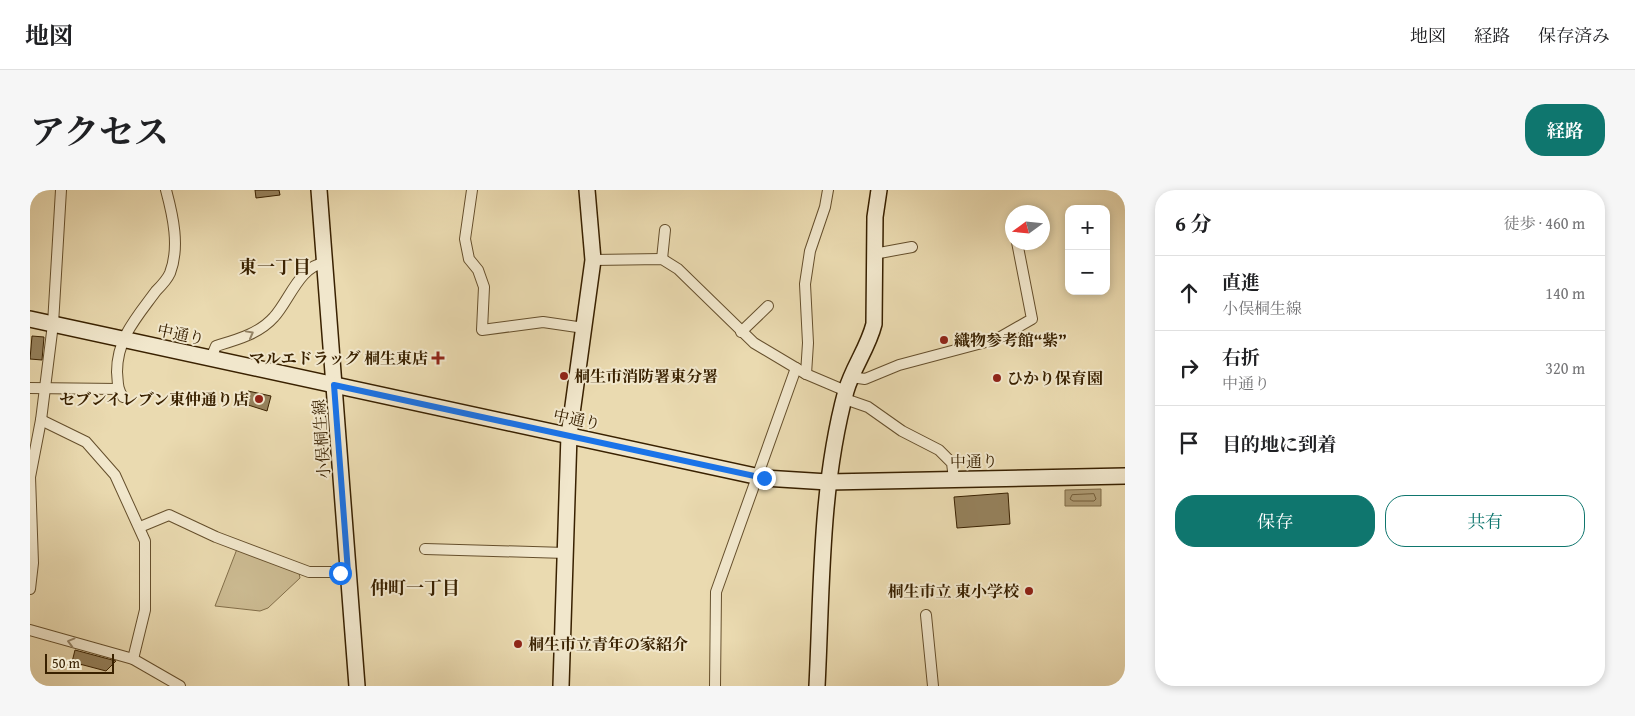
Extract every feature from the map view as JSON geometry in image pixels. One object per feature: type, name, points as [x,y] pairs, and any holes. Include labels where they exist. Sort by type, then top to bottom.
[{"type":"street","points":[[30,589],[33,563],[30,477],[41,420],[54,324],[60,190]]},
{"type":"street","points":[[30,388],[120,393],[117,364],[123,339],[137,316],[169,275],[174,260],[172,212],[166,190]]},
{"type":"street","name":"小俣桐生線","points":[[319,190],[318,265],[334,385],[357,686]]},
{"type":"street","points":[[472,190],[465,240],[470,259],[478,270],[484,287],[482,330],[543,322],[584,328]]},
{"type":"street","points":[[561,686],[569,435],[593,260],[588,190]]},
{"type":"street","points":[[806,374],[808,343],[804,284],[810,251],[825,207],[828,190]]},
{"type":"street","points":[[817,686],[828,482],[848,389],[870,341],[874,324],[875,217],[879,190]]},
{"type":"street","points":[[662,260],[665,230]]},
{"type":"street","points":[[874,254],[912,247]]},
{"type":"street","points":[[848,389],[865,379],[899,365],[997,339],[1032,319],[1019,250]]},
{"type":"street","points":[[593,260],[662,260],[678,269],[754,344],[806,374],[848,389],[868,407],[902,431],[939,450],[952,463],[954,479]]},
{"type":"street","points":[[211,358],[216,346],[248,336],[274,318],[318,265]]},
{"type":"street","points":[[741,332],[768,306]]},
{"type":"street","name":"中通り","points":[[30,319],[755,477],[828,482],[1125,476]]},
{"type":"street","points":[[715,686],[716,592],[755,477],[796,368]]},
{"type":"street","points":[[41,420],[86,442],[115,475],[140,527],[145,541],[147,596],[133,659]]},
{"type":"street","points":[[140,527],[170,515],[216,537],[279,559],[309,572],[348,572]]},
{"type":"street","points":[[425,548],[566,553]]},
{"type":"street","points":[[926,615],[933,686]]},
{"type":"street","points":[[30,630],[133,659],[180,686]]},
{"type":"shaded area","points":[[237,549],[299,573],[300,578],[268,608],[260,611],[215,606]]},
{"type":"water","points":[[1101,489],[1101,506],[1065,506],[1065,490]]},
{"type":"building","points":[[255,190],[279,190],[280,195],[256,198]]},
{"type":"building","points":[[32,336],[44,337],[42,360],[30,359]]},
{"type":"building","points":[[248,391],[271,396],[267,411],[245,404]]},
{"type":"building","points":[[1008,493],[1010,524],[957,528],[954,497]]},
{"type":"building","points":[[75,650],[116,661],[106,671],[72,662]]},
{"type":"place","name":"織物参考館“紫”","points":[[944,340]]},
{"type":"place","name":"マルエドラッグ 桐生東店","points":[[438,358]]},
{"type":"place","name":"桐生市消防署東分署","points":[[564,376]]},
{"type":"place","name":"ひかり保育園","points":[[997,378]]},
{"type":"place","name":"セブンイレブン東仲通り店","points":[[259,399]]},
{"type":"place","name":"桐生市立 東小学校","points":[[1029,591]]},
{"type":"place","name":"桐生市立青年の家紹介","points":[[518,644]]},
{"type":"district","name":"東一丁目","points":[[275,266]]},
{"type":"district","name":"仲町一丁目","points":[[415,587]]},
{"type":"route","points":[[340,573],[348,572],[334,385],[764,478]]}]
